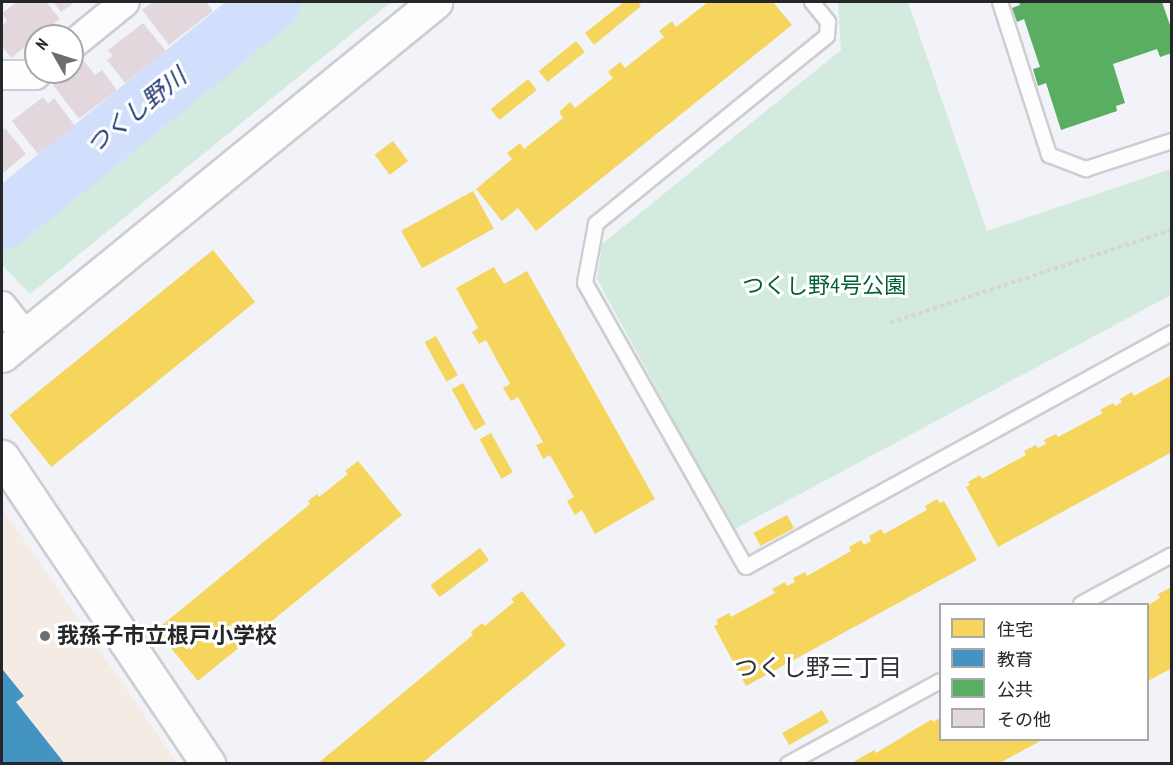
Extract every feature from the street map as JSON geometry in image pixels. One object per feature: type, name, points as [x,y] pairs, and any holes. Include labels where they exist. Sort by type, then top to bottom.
[{"type":"street","points":[[84,35],[125,2]]},
{"type":"street","points":[[2,306],[13,345],[435,2]]},
{"type":"street","points":[[2,75],[24,75]]},
{"type":"street","points":[[2,457],[208,764]]},
{"type":"lane","points":[[812,2],[828,22],[827,36],[596,224],[585,283],[746,567],[1172,333]]},
{"type":"lane","points":[[1000,2],[1049,155],[1086,169],[1172,141]]},
{"type":"lane","points":[[1083,603],[1172,555]]},
{"type":"lane","points":[[788,764],[939,682]]},
{"type":"path","points":[[890,323],[1172,230]]},
{"type":"shaded area","name":"我孫子市立根戸小学校","points":[[2,508],[177,763],[2,763]]},
{"type":"green space","points":[[297,2],[391,2],[30,294],[2,265],[2,239]]},
{"type":"green space","name":"つくし野4号公園","points":[[838,2],[908,2],[987,231],[1171,169],[1171,295],[733,530],[597,279],[602,244],[841,50]]},
{"type":"building: 住宅","points":[[624,2],[638,2],[641,6],[594,45],[585,33]]},
{"type":"building: 住宅","points":[[708,2],[773,2],[792,25],[536,231],[518,208],[502,221],[476,189],[512,159],[507,153],[520,143],[524,149],[563,118],[559,112],[570,102],[575,108],[613,78],[608,72],[620,62],[625,68],[664,37],[659,31],[672,21],[676,27]]},
{"type":"building: 住宅","points":[[576,41],[585,52],[548,82],[539,71]]},
{"type":"building: 住宅","points":[[528,79],[537,90],[500,120],[491,109]]},
{"type":"building: 住宅","points":[[393,141],[408,161],[390,175],[375,155]]},
{"type":"building: 住宅","points":[[473,191],[494,229],[422,268],[401,231]]},
{"type":"building: 住宅","points":[[213,250],[255,302],[52,467],[9,415]]},
{"type":"building: 住宅","points":[[494,267],[504,284],[527,271],[655,499],[595,534],[582,510],[575,515],[567,501],[574,497],[550,455],[543,459],[536,445],[543,442],[518,397],[511,401],[503,388],[510,384],[486,340],[479,344],[472,332],[478,328],[456,288]]},
{"type":"building: 住宅","points":[[436,336],[458,375],[446,382],[425,342]]},
{"type":"building: 住宅","points":[[1172,375],[1172,452],[998,547],[966,487],[970,485],[968,482],[980,475],[982,479],[1026,455],[1024,451],[1036,445],[1038,448],[1046,444],[1044,440],[1056,434],[1058,437],[1103,413],[1100,410],[1113,403],[1115,406],[1122,402],[1120,399],[1132,392],[1134,396]]},
{"type":"building: 住宅","points":[[463,383],[486,424],[474,430],[452,389]]},
{"type":"building: 住宅","points":[[491,433],[513,472],[501,479],[480,439]]},
{"type":"building: 住宅","points":[[358,461],[402,515],[198,681],[156,630],[310,504],[308,501],[317,494],[319,497],[348,474],[345,471]]},
{"type":"building: 住宅","points":[[937,499],[940,503],[944,501],[977,560],[746,686],[714,626],[718,624],[716,620],[729,613],[731,617],[775,593],[772,589],[785,582],[787,586],[795,582],[793,578],[805,572],[807,576],[851,551],[849,547],[861,540],[864,545],[871,541],[869,536],[881,529],[884,534],[927,510],[925,506]]},
{"type":"building: 住宅","points":[[787,515],[794,528],[760,546],[753,533]]},
{"type":"building: 住宅","points":[[480,548],[489,560],[440,597],[430,585]]},
{"type":"building: 住宅","points":[[1172,587],[1172,668],[1149,680],[1149,604],[1160,598],[1158,594]]},
{"type":"building: 住宅","points":[[522,591],[566,645],[421,764],[317,764],[473,635],[471,632],[482,623],[485,626],[514,602],[511,599]]},
{"type":"building: 住宅","points":[[822,710],[829,722],[789,745],[782,733]]},
{"type":"building: 住宅","points":[[932,719],[933,722],[939,719],[939,741],[1040,741],[998,764],[850,764],[874,750],[876,753]]},
{"type":"building: 教育","points":[[3,670],[24,696],[16,702],[65,764],[2,764]]},
{"type":"building: 公共","points":[[1019,2],[1162,2],[1172,31],[1172,53],[1160,57],[1157,49],[1113,64],[1125,103],[1116,106],[1117,111],[1061,130],[1046,83],[1038,86],[1033,69],[1040,67],[1024,19],[1017,22],[1012,8],[1020,5]]},
{"type":"building: その他","points":[[17,2],[46,2],[60,19],[54,24],[24,24],[24,48],[11,58],[2,46],[2,26],[7,21],[2,13]]},
{"type":"building: その他","points":[[53,2],[75,2],[61,12]]},
{"type":"building: その他","points":[[153,2],[206,2],[213,11],[169,45],[142,10]]},
{"type":"building: その他","points":[[143,23],[166,51],[125,83],[107,60],[113,56],[108,50]]},
{"type":"building: その他","points":[[84,61],[95,75],[102,70],[117,90],[79,119],[53,85],[84,84]]},
{"type":"building: その他","points":[[43,97],[48,104],[54,98],[75,126],[38,154],[12,121]]},
{"type":"building: その他","points":[[5,128],[26,154],[2,174],[2,131]]},
{"type":"waterway","name":"つくし野川","points":[[2,221],[271,2]]},
{"type":"place","name":"我孫子市立根戸小学校","points":[[45,636]]},
{"type":"district","name":"つくし野三丁目","points":[[818,668]]}]
